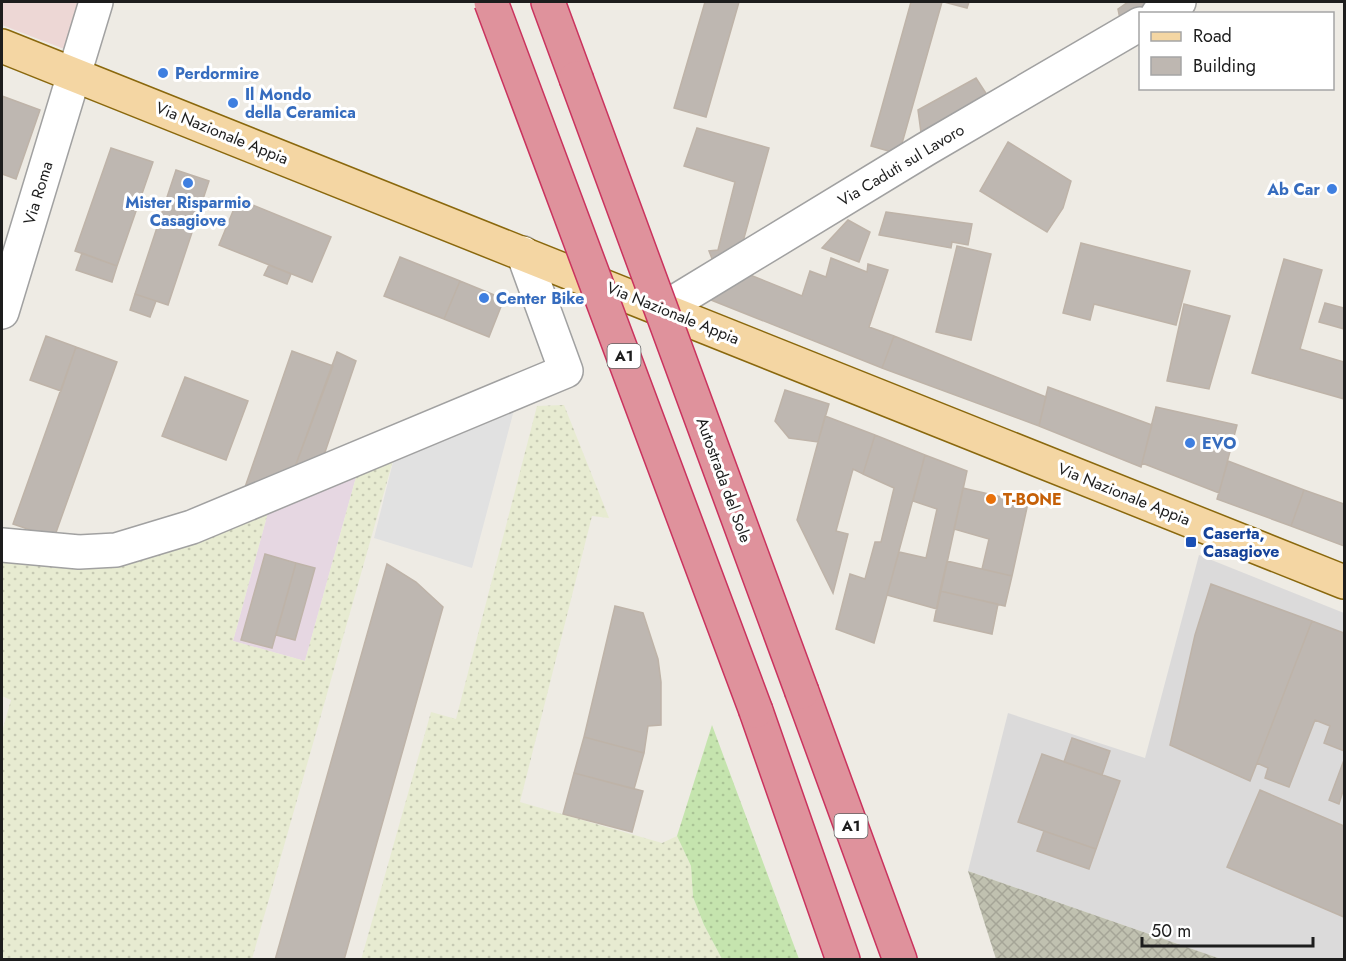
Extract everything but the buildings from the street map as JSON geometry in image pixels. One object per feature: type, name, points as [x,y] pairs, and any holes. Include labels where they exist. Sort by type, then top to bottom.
[{"type":"highway","name":"A1","points":[[491,2],[756,711],[843,960]]},
{"type":"highway","name":"Autostrada del Sole","points":[[548,2],[900,960]]},
{"type":"highway","points":[[571,2],[576,78]]},
{"type":"main road","name":"Via Nazionale Appia","points":[[2,46],[1344,582]]},
{"type":"street","name":"Via Roma","points":[[2,312],[96,2]]},
{"type":"street","points":[[1162,12],[1179,2]]},
{"type":"street","name":"Via Caduti sul Lavoro","points":[[663,309],[926,148],[1139,25]]},
{"type":"street","points":[[2,544],[79,552],[116,550],[192,527],[566,370],[522,253]]},
{"type":"shaded area","points":[[2,2],[87,2],[72,52],[2,25]]},
{"type":"shaded area","points":[[518,395],[472,568],[374,538],[396,450]]},
{"type":"shaded area","points":[[564,405],[609,518],[592,516],[520,802],[662,843],[677,836],[691,866],[693,897],[704,925],[722,959],[361,960],[431,712],[456,719],[537,406]]},
{"type":"shaded area","points":[[396,450],[252,959],[2,959],[2,732],[11,700],[2,696],[2,555],[270,505],[233,641],[305,661],[358,470]]},
{"type":"shaded area","points":[[358,470],[305,661],[233,641],[270,505]]},
{"type":"shaded area","points":[[1199,555],[1344,613],[1344,959],[1221,959],[968,871],[1008,713],[1145,758]]},
{"type":"shaded area","points":[[968,871],[1221,959],[996,959]]},
{"type":"green space","points":[[712,725],[799,959],[722,959],[704,925],[693,897],[691,866],[677,836]]},
{"type":"place","name":"Perdormire","points":[[163,73]]},
{"type":"place","name":"Il Mondo della Ceramica","points":[[233,103]]},
{"type":"place","name":"Mister Risparmio Casagiove","points":[[188,183]]},
{"type":"place","name":"Ab Car","points":[[1332,189]]},
{"type":"place","name":"Center Bike","points":[[484,298]]},
{"type":"place","name":"EVO","points":[[1190,443]]},
{"type":"place","name":"T-BONE","points":[[991,499]]},
{"type":"place","name":"Caserta, Casagiove","points":[[1191,542]]}]
